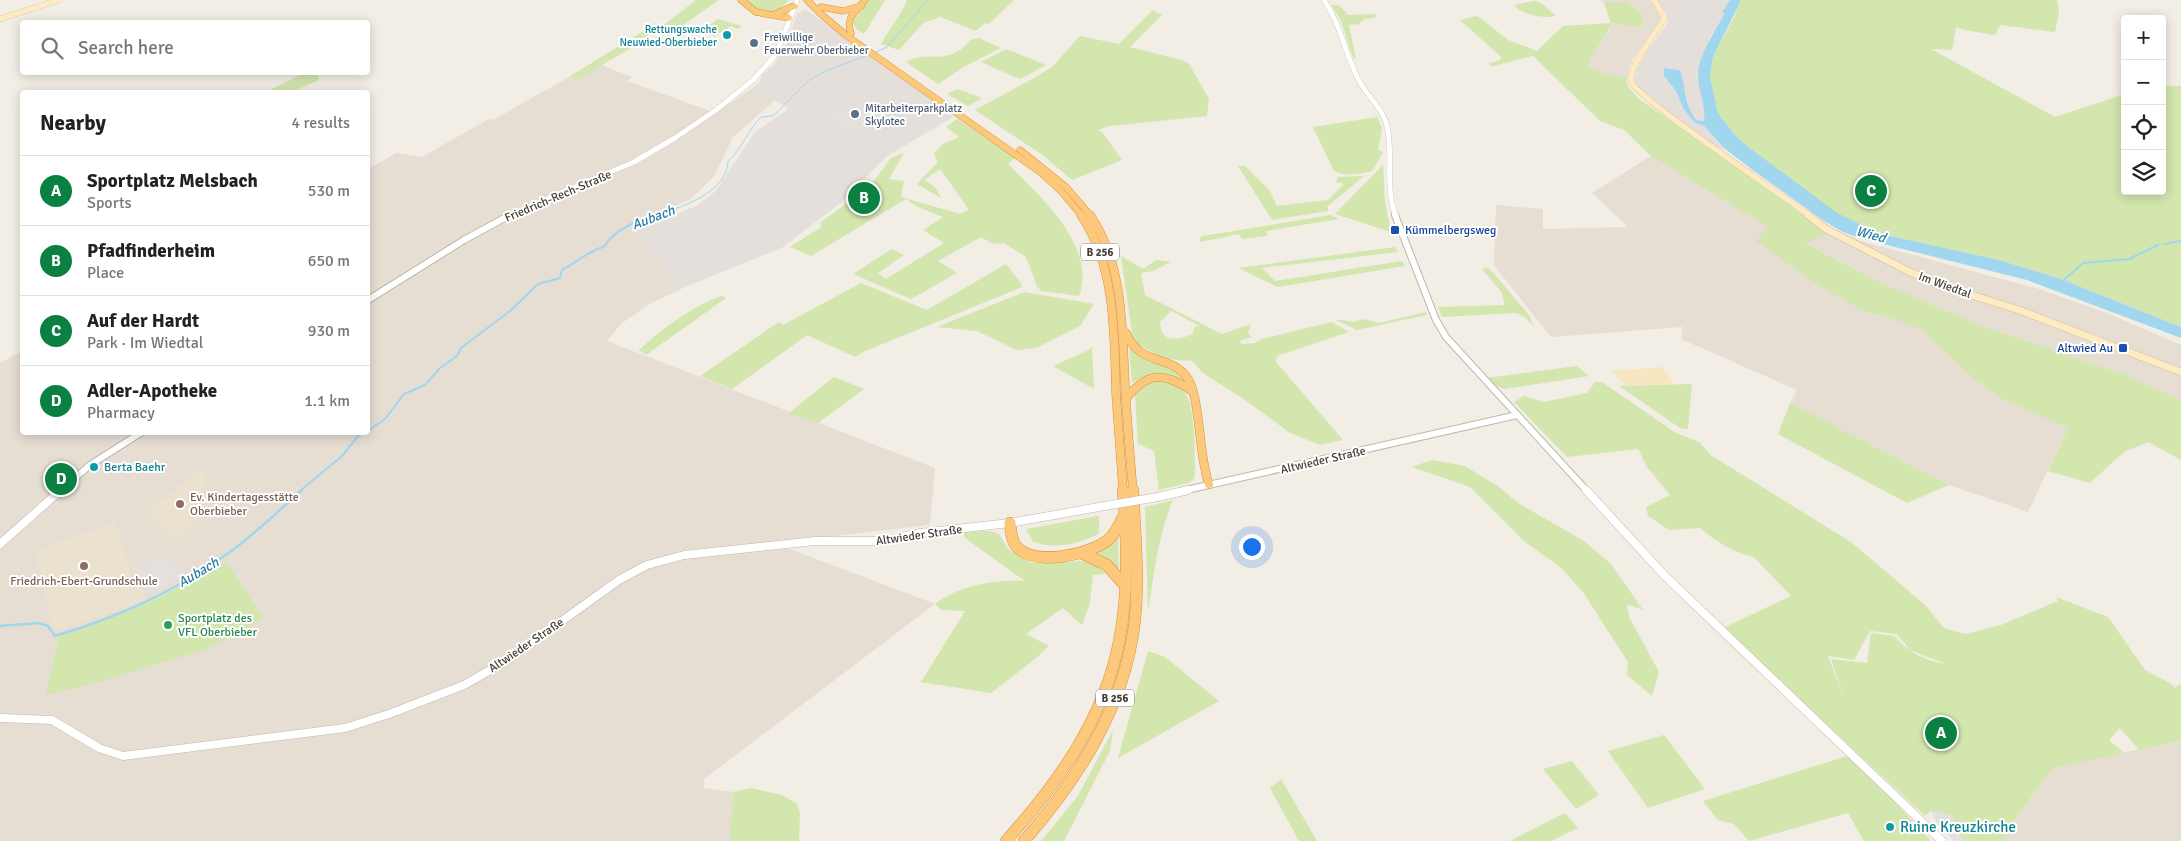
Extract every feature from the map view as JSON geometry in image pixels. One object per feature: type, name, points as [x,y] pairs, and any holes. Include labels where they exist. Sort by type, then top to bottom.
[{"type":"highway","points":[[741,0],[750,9],[760,13],[790,18]]},
{"type":"highway","name":"B 256","points":[[807,0],[853,36],[1060,181],[1090,214],[1101,234],[1112,262],[1121,316],[1137,562],[1136,612],[1130,651],[1112,707],[1088,755],[1065,792],[1024,841]]},
{"type":"highway","name":"B 256","points":[[814,0],[817,8]]},
{"type":"highway","points":[[853,36],[847,24],[848,20],[865,0]]},
{"type":"highway","points":[[775,14],[794,6]]},
{"type":"highway","points":[[817,8],[843,11],[861,6]]},
{"type":"highway","points":[[760,13],[790,18]]},
{"type":"highway","name":"B 256","points":[[994,135],[1037,170],[1068,199],[1091,231],[1100,251],[1106,276],[1111,314],[1124,517],[1126,587],[1120,639],[1110,676],[1095,714],[1062,772],[1034,809],[1006,841]]},
{"type":"highway","name":"B 256","points":[[1121,316],[1131,346],[1143,354],[1178,369],[1188,379],[1192,392]]},
{"type":"highway","points":[[1126,399],[1140,381],[1159,376],[1176,380],[1192,392],[1202,461],[1209,484]]},
{"type":"highway","points":[[1010,523],[1012,540],[1020,550],[1027,554],[1048,557],[1080,553],[1104,543],[1113,535],[1124,517]]},
{"type":"highway","points":[[1080,553],[1103,561],[1111,567],[1126,587]]},
{"type":"main road","points":[[0,19],[59,0]]},
{"type":"main road","name":"Im Wiedtal","points":[[1654,0],[1665,18],[1633,69],[1631,82],[1634,88],[1658,109],[1790,201],[1826,229],[1910,272],[2181,372]]},
{"type":"street","name":"Friedrich-Rech-Straße","points":[[370,299],[510,215],[615,171],[650,153],[710,113],[745,86],[773,58],[782,41],[797,0]]},
{"type":"street","points":[[1324,0],[1340,26],[1354,72],[1386,122],[1388,138],[1387,184],[1390,202],[1436,320],[1454,347],[1665,576],[1942,841]]},
{"type":"street","name":"Altwieder Straße","points":[[0,718],[52,720],[99,748],[123,756],[344,728],[388,714],[464,685],[506,661],[619,580],[635,570],[661,560],[684,555],[815,541],[885,541],[920,533],[1010,523],[1158,497],[1517,415]]},
{"type":"street","points":[[0,544],[90,465],[137,435]]},
{"type":"shaded area","points":[[1600,0],[1650,0],[1661,16],[1655,30],[1632,60],[1627,77],[1610,75],[1587,67],[1589,58],[1609,31],[1612,23],[1641,28],[1627,3],[1604,3]]},
{"type":"shaded area","points":[[1657,0],[1730,0],[1725,13],[1710,38],[1697,73],[1705,110],[1704,121],[1696,120],[1688,108],[1680,70],[1664,68],[1664,76],[1676,91],[1683,108],[1694,122],[1705,127],[1724,148],[1720,150],[1671,116],[1636,85],[1634,79],[1638,68],[1668,20],[1666,12]]},
{"type":"shaded area","points":[[805,9],[926,94],[953,117],[886,157],[843,201],[783,247],[681,289],[635,231],[696,206],[716,191],[755,132],[786,111],[788,107],[751,89],[759,83],[762,75],[774,65],[787,43],[797,14]]},
{"type":"shaded area","points":[[601,65],[632,77],[627,81],[716,113],[751,89],[775,100],[733,137],[714,176],[691,199],[631,225],[681,289],[646,306],[621,324],[607,341],[935,468],[930,525],[774,543],[935,604],[704,779],[704,788],[733,792],[730,841],[0,841],[0,363],[20,352],[20,435],[370,435],[370,168],[396,153],[422,157],[569,77],[576,80]]},
{"type":"shaded area","name":"Mitarbeiterparkplatz Skylotec","points":[[863,98],[885,109],[845,129],[825,119]]},
{"type":"shaded area","points":[[1651,156],[1769,227],[1757,241],[1863,311],[1891,318],[1922,330],[1976,381],[2004,400],[2068,428],[2028,512],[1949,485],[1790,403],[1797,390],[1681,339],[1683,327],[1551,337],[1494,265],[1496,205],[1543,209],[1543,229],[1628,227],[1592,193]]},
{"type":"shaded area","points":[[1835,230],[1861,241],[2039,289],[2104,312],[2181,345],[2181,400],[2126,375],[1982,326],[1877,281],[1805,242]]},
{"type":"shaded area","name":"Ev. Kindertagesstätte Oberbieber","points":[[197,471],[207,472],[201,513],[197,521],[175,539],[148,511]]},
{"type":"shaded area","name":"Friedrich-Ebert-Grundschule","points":[[116,522],[133,581],[144,591],[144,600],[60,631],[52,624],[35,551]]},
{"type":"shaded area","points":[[164,555],[181,576],[151,594],[133,573]]},
{"type":"shaded area","points":[[2181,740],[2181,841],[1998,841],[2053,768]]},
{"type":"shaded area","points":[[1931,811],[1952,815],[1960,835],[1965,841],[1954,841],[1937,823]]},
{"type":"green space","points":[[696,0],[719,0],[673,32],[660,28]]},
{"type":"green space","points":[[744,0],[789,0],[779,9],[767,11],[756,8]]},
{"type":"green space","points":[[869,0],[885,0],[864,34],[856,29],[853,22]]},
{"type":"green space","points":[[907,0],[1014,0],[989,24],[985,23],[976,31],[940,17],[923,23],[899,50],[881,44],[902,12]]},
{"type":"green space","points":[[1740,0],[2057,0],[2059,12],[2055,32],[2000,25],[1995,35],[1992,35],[1956,28],[1952,50],[1931,49],[2055,117],[2121,95],[2121,195],[2166,195],[2166,86],[2181,86],[2181,327],[2061,279],[1999,260],[1877,233],[1844,218],[1820,202],[1747,146],[1735,135],[1718,113],[1710,77],[1713,57],[1735,16]]},
{"type":"green space","points":[[1534,1],[1541,3],[1556,16],[1534,15],[1514,5]]},
{"type":"green space","points":[[1627,2],[1643,15],[1641,28],[1612,23],[1592,55],[1588,67],[1610,75],[1627,77],[1627,85],[1639,99],[1778,195],[1827,234],[1806,243],[1877,281],[1982,326],[2126,375],[2181,400],[2181,460],[2148,442],[2124,452],[2090,483],[2048,471],[2068,428],[2004,400],[1976,381],[1922,330],[1891,318],[1863,311],[1818,285],[1756,241],[1768,227],[1651,156],[1624,130],[1600,121],[1533,56],[1493,66],[1488,64],[1500,60],[1501,57],[1460,20],[1475,16],[1479,17],[1508,40],[1537,51],[1563,26],[1611,23],[1604,3]]},
{"type":"green space","points":[[1331,5],[1339,5],[1348,15],[1377,14],[1375,18],[1364,19],[1359,24],[1349,25],[1356,59],[1353,58],[1340,18]]},
{"type":"green space","points":[[1153,10],[1162,15],[1130,47],[1182,60],[1189,64],[1209,99],[1207,116],[1110,126],[1098,130],[1102,132],[1122,160],[1072,180],[1044,156],[975,110],[1052,67],[1080,36],[1119,44]]},
{"type":"green space","points":[[718,19],[742,26],[738,29],[731,26],[715,36],[700,32]]},
{"type":"green space","points":[[650,27],[657,29],[626,51],[576,80],[569,77]]},
{"type":"green space","points":[[979,38],[1001,48],[965,66],[938,84],[906,62],[913,58],[946,56],[962,48],[970,40]]},
{"type":"green space","points":[[1006,49],[1046,65],[1020,79],[981,62]]},
{"type":"green space","points":[[300,75],[318,75],[319,80],[296,90],[270,90]]},
{"type":"green space","points":[[957,89],[982,98],[968,106],[947,94]]},
{"type":"green space","points":[[1377,117],[1382,128],[1378,150],[1383,152],[1372,171],[1348,174],[1334,171],[1313,127]]},
{"type":"green space","points":[[957,119],[1015,158],[1008,164],[1035,191],[1062,223],[1073,241],[1080,259],[1082,277],[1079,296],[1041,291],[1037,286],[1026,257],[1004,243],[993,244],[981,237],[938,261],[957,273],[911,299],[853,274],[892,249],[904,255],[878,273],[886,279],[944,243],[923,230],[943,217],[918,207],[906,199],[811,256],[790,247],[821,227],[820,223],[870,186],[891,158],[904,153],[889,179],[904,181],[901,197],[960,214],[969,210],[940,169],[924,180],[935,187],[941,198],[917,184],[938,162],[934,154],[943,144],[959,137],[946,127]]},
{"type":"green space","points":[[1383,165],[1385,202],[1391,232],[1335,214]]},
{"type":"green space","points":[[1238,166],[1245,166],[1270,191],[1277,206],[1328,200],[1344,184],[1336,182],[1338,177],[1364,176],[1328,206],[1328,211],[1272,220]]},
{"type":"green space","points":[[1331,215],[1339,219],[1266,231],[1267,236],[1242,239],[1239,234],[1200,242],[1199,239],[1203,236]]},
{"type":"green space","points":[[1395,247],[1398,252],[1262,268],[1275,281],[1402,261],[1405,266],[1278,287],[1238,268]]},
{"type":"green space","points":[[1121,256],[1143,269],[1156,260],[1171,262],[1153,271],[1141,273],[1145,295],[1222,334],[1251,324],[1248,333],[1252,337],[1239,341],[1242,344],[1255,343],[1262,339],[1332,322],[1349,332],[1277,356],[1276,362],[1343,440],[1320,445],[1290,433],[1248,402],[1203,373],[1191,360],[1175,360],[1160,356],[1133,340]],"holes":[[[1171,311],[1200,326],[1194,327],[1193,334],[1176,339],[1163,334],[1160,322]]]},
{"type":"green space","points":[[1006,264],[1022,287],[863,352],[855,357],[807,335],[732,389],[700,376],[779,322],[783,325],[861,283],[927,310]]},
{"type":"green space","points":[[1489,268],[1529,315],[1534,326],[1523,316],[1516,313],[1442,317],[1438,307],[1505,305],[1502,293],[1482,269]]},
{"type":"green space","points":[[1024,292],[1094,304],[1080,326],[1036,348],[1017,350],[977,331],[937,327]]},
{"type":"green space","points":[[722,296],[726,298],[646,355],[639,350],[678,319],[711,300]]},
{"type":"green space","points":[[1426,312],[1427,315],[1357,330],[1334,319],[1354,322],[1363,319],[1379,323]]},
{"type":"green space","points":[[1092,347],[1094,389],[1053,366],[1087,351]]},
{"type":"green space","points":[[1129,348],[1136,354],[1179,373],[1189,387],[1176,378],[1162,375],[1147,376],[1132,383]]},
{"type":"green space","points":[[1577,366],[1589,376],[1504,389],[1495,385],[1487,378]]},
{"type":"green space","points":[[834,377],[864,389],[818,423],[789,413]]},
{"type":"green space","points":[[1156,379],[1176,384],[1184,391],[1192,413],[1195,456],[1195,478],[1188,483],[1159,490],[1154,451],[1138,444],[1135,394],[1140,385]]},
{"type":"green space","points":[[1595,382],[1602,382],[1676,433],[1699,442],[1712,456],[1851,542],[1925,605],[1944,628],[1965,634],[2001,625],[2058,601],[2056,597],[2108,617],[2145,670],[2170,683],[2175,688],[2181,683],[2181,740],[2139,750],[2120,728],[2109,740],[2124,753],[2053,768],[2017,816],[2002,841],[1965,841],[1960,835],[1952,815],[1931,811],[1925,816],[1742,646],[1725,627],[1791,596],[1754,557],[1739,553],[1725,546],[1700,528],[1669,530],[1648,516],[1646,507],[1670,495],[1647,467],[1638,449],[1567,457],[1514,402],[1524,396],[1544,402],[1587,393]],"holes":[[[1870,631],[1897,634],[1910,650],[1946,664],[1917,655],[1911,651],[1906,647],[1894,636],[1871,633],[1867,663],[1831,659],[1845,700],[1828,656],[1854,660]]]},
{"type":"green space","points":[[1692,384],[1688,429],[1680,428],[1619,386]]},
{"type":"green space","points":[[1790,403],[1949,485],[1907,503],[1778,434]]},
{"type":"green space","points":[[1432,460],[1465,466],[1499,487],[1518,503],[1584,541],[1611,564],[1643,610],[1627,604],[1629,617],[1659,672],[1652,696],[1627,675],[1628,662],[1583,592],[1560,567],[1525,542],[1470,487],[1412,467]]},
{"type":"green space","points":[[1173,500],[1160,541],[1148,612],[1145,507]]},
{"type":"green space","points":[[1099,516],[1099,534],[1066,545],[1033,542],[1026,529]]},
{"type":"green space","points":[[990,531],[999,534],[1008,549],[1031,563],[1086,561],[1100,567],[1106,574],[1093,575],[1090,603],[1082,625],[1063,608],[1026,634],[1049,646],[991,693],[921,682],[965,611],[941,610],[935,604],[945,597],[966,588],[990,582],[1025,581],[965,538],[963,532]]},
{"type":"green space","points":[[1118,535],[1119,572],[1089,554]]},
{"type":"green space","name":"Sportplatz des VFL Oberbieber","points":[[226,561],[263,617],[240,633],[206,649],[103,681],[46,695],[59,635],[164,595]]},
{"type":"green space","points":[[1148,651],[1165,657],[1219,701],[1118,758]]},
{"type":"green space","points":[[1113,730],[1110,751],[1064,841],[1041,841],[1078,796]]},
{"type":"green space","points":[[1664,735],[1705,789],[1648,808],[1608,751]]},
{"type":"green space","points":[[1847,756],[1893,800],[1931,841],[1864,841],[1848,813],[1749,841],[1734,824],[1718,820],[1703,801]]},
{"type":"green space","points":[[1572,761],[1599,795],[1576,809],[1543,769]]},
{"type":"green space","points":[[1281,779],[1317,841],[1299,841],[1270,788]]},
{"type":"green space","points":[[751,788],[782,795],[797,804],[800,813],[799,841],[730,841],[733,792]]},
{"type":"green space","points":[[1565,813],[1578,828],[1551,841],[1510,841]]},
{"type":"sand","points":[[1663,367],[1674,384],[1626,386],[1611,371]]},
{"type":"water","name":"Wied","points":[[1730,0],[1740,0],[1713,57],[1710,77],[1718,113],[1735,135],[1747,146],[1837,213],[1877,233],[1999,260],[2061,279],[2181,327],[2181,338],[2027,280],[1859,238],[1841,231],[1754,171],[1724,148],[1705,127],[1694,122],[1683,108],[1676,91],[1664,76],[1664,68],[1680,70],[1687,100],[1692,112],[1696,120],[1704,121],[1704,109],[1698,80],[1699,68],[1708,43],[1725,13],[1722,12]]},
{"type":"waterway","name":"Aubach","points":[[874,53],[887,47],[928,0]]},
{"type":"waterway","name":"Aubach","points":[[652,216],[687,204],[711,191],[720,182],[726,172],[728,161],[756,122],[761,117],[773,116],[809,80],[826,71],[870,54]]},
{"type":"waterway","name":"Aubach","points":[[370,430],[385,419],[404,394],[425,385],[440,368],[457,356],[461,348],[510,311],[538,284],[560,278],[562,270],[587,254],[605,246],[621,230],[657,215]]},
{"type":"waterway","points":[[2164,244],[2181,241]]},
{"type":"waterway","points":[[2063,281],[2083,263],[2129,259],[2158,245]]},
{"type":"waterway","name":"Aubach","points":[[300,491],[342,456],[359,435]]},
{"type":"waterway","name":"Aubach","points":[[0,626],[39,623],[48,626],[55,636],[98,622],[140,604],[182,583],[231,552],[302,490]]},
{"type":"place","name":"Rettungswache Neuwied-Oberbieber","points":[[727,35]]},
{"type":"place","name":"Freiwillige Feuerwehr Oberbieber","points":[[754,43]]},
{"type":"place","name":"Mitarbeiterparkplatz Skylotec","points":[[855,114]]},
{"type":"place","name":"Auf der Hardt","points":[[1871,191]]},
{"type":"place","name":"Pfadfinderheim","points":[[864,198]]},
{"type":"place","name":"Kümmelbergsweg","points":[[1395,230]]},
{"type":"place","name":"Altwied Au","points":[[2123,348]]},
{"type":"place","name":"Berta Baehr","points":[[94,467]]},
{"type":"place","name":"Adler-Apotheke","points":[[61,479]]},
{"type":"place","name":"Ev. Kindertagesstätte Oberbieber","points":[[180,504]]},
{"type":"place","name":"Friedrich-Ebert-Grundschule","points":[[84,566]]},
{"type":"place","name":"Sportplatz des VFL Oberbieber","points":[[168,625]]},
{"type":"place","name":"Sportplatz Melsbach","points":[[1941,733]]},
{"type":"place","name":"Ruine Kreuzkirche","points":[[1890,827]]}]
